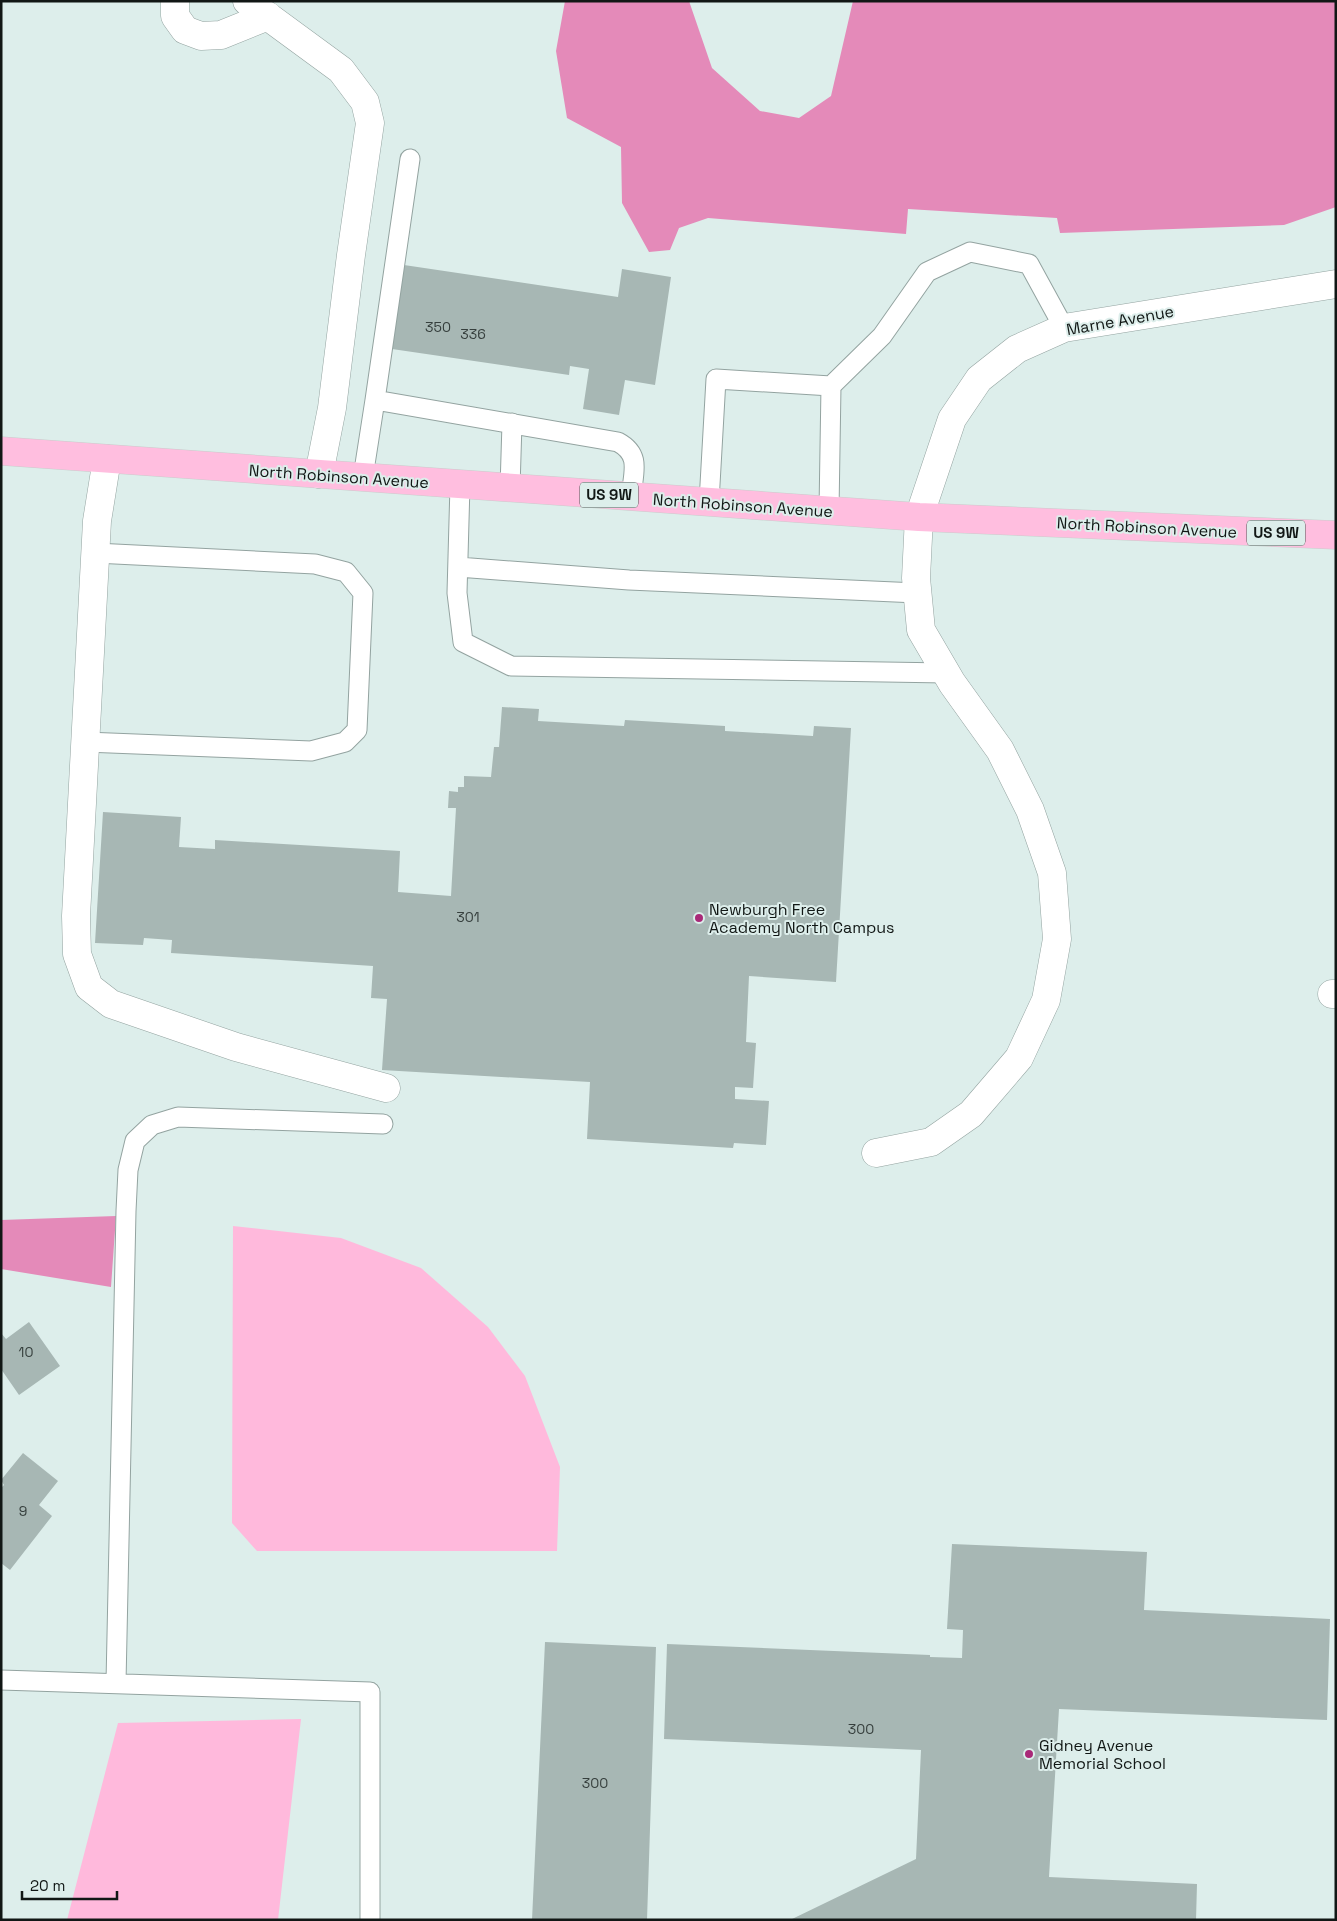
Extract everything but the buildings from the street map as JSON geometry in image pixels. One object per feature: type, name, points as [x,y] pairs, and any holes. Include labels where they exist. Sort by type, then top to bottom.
[{"type":"highway","name":"North Robinson Avenue","points":[[1,451],[919,517],[1336,536]]},
{"type":"street","points":[[175,1],[175,16],[185,30],[201,36],[221,35],[257,9],[341,70],[365,102],[370,123],[332,408],[319,474]]},
{"type":"street","name":"Marne Avenue","points":[[876,1153],[931,1142],[971,1114],[1019,1058],[1046,1000],[1057,939],[1052,873],[1030,810],[1000,750],[946,673],[921,630],[916,578],[919,517],[952,419],[978,379],[1017,349],[1064,328],[1336,284]]},
{"type":"street","points":[[107,459],[97,521],[76,916],[77,954],[89,987],[111,1004],[236,1047],[386,1088]]},
{"type":"lane","points":[[363,478],[410,159]]},
{"type":"lane","points":[[829,511],[831,386],[882,336],[927,272],[970,252],[1029,264],[1064,328]]},
{"type":"lane","points":[[709,502],[716,379],[831,386]]},
{"type":"lane","points":[[375,400],[618,442],[628,447],[635,461],[630,497]]},
{"type":"lane","points":[[510,488],[512,423]]},
{"type":"lane","points":[[460,485],[458,593],[463,642],[511,666],[946,673]]},
{"type":"lane","points":[[84,742],[311,751],[345,742],[358,730],[362,593],[346,572],[315,564],[95,553]]},
{"type":"lane","points":[[458,567],[629,580],[917,593]]},
{"type":"lane","points":[[116,1683],[126,1211],[128,1170],[135,1142],[152,1125],[178,1118],[384,1124]]},
{"type":"lane","points":[[1,1680],[370,1692],[370,1920]]},
{"type":"shaded area","points":[[565,1],[689,1],[712,68],[760,111],[799,118],[831,96],[853,1],[1336,1],[1336,207],[1284,225],[1060,233],[1057,218],[908,209],[906,234],[708,218],[679,228],[670,250],[649,252],[622,203],[621,147],[567,118],[556,51]]},
{"type":"shaded area","points":[[116,1216],[111,1287],[1,1269],[1,1220]]},
{"type":"shaded area","points":[[233,1226],[341,1238],[421,1268],[488,1327],[525,1376],[560,1467],[557,1551],[257,1551],[232,1523]]},
{"type":"shaded area","points":[[301,1719],[278,1920],[67,1920],[118,1723]]},
{"type":"place","name":"Newburgh Free Academy North Campus","points":[[699,918]]},
{"type":"place","name":"Gidney Avenue Memorial School","points":[[1029,1754]]}]
